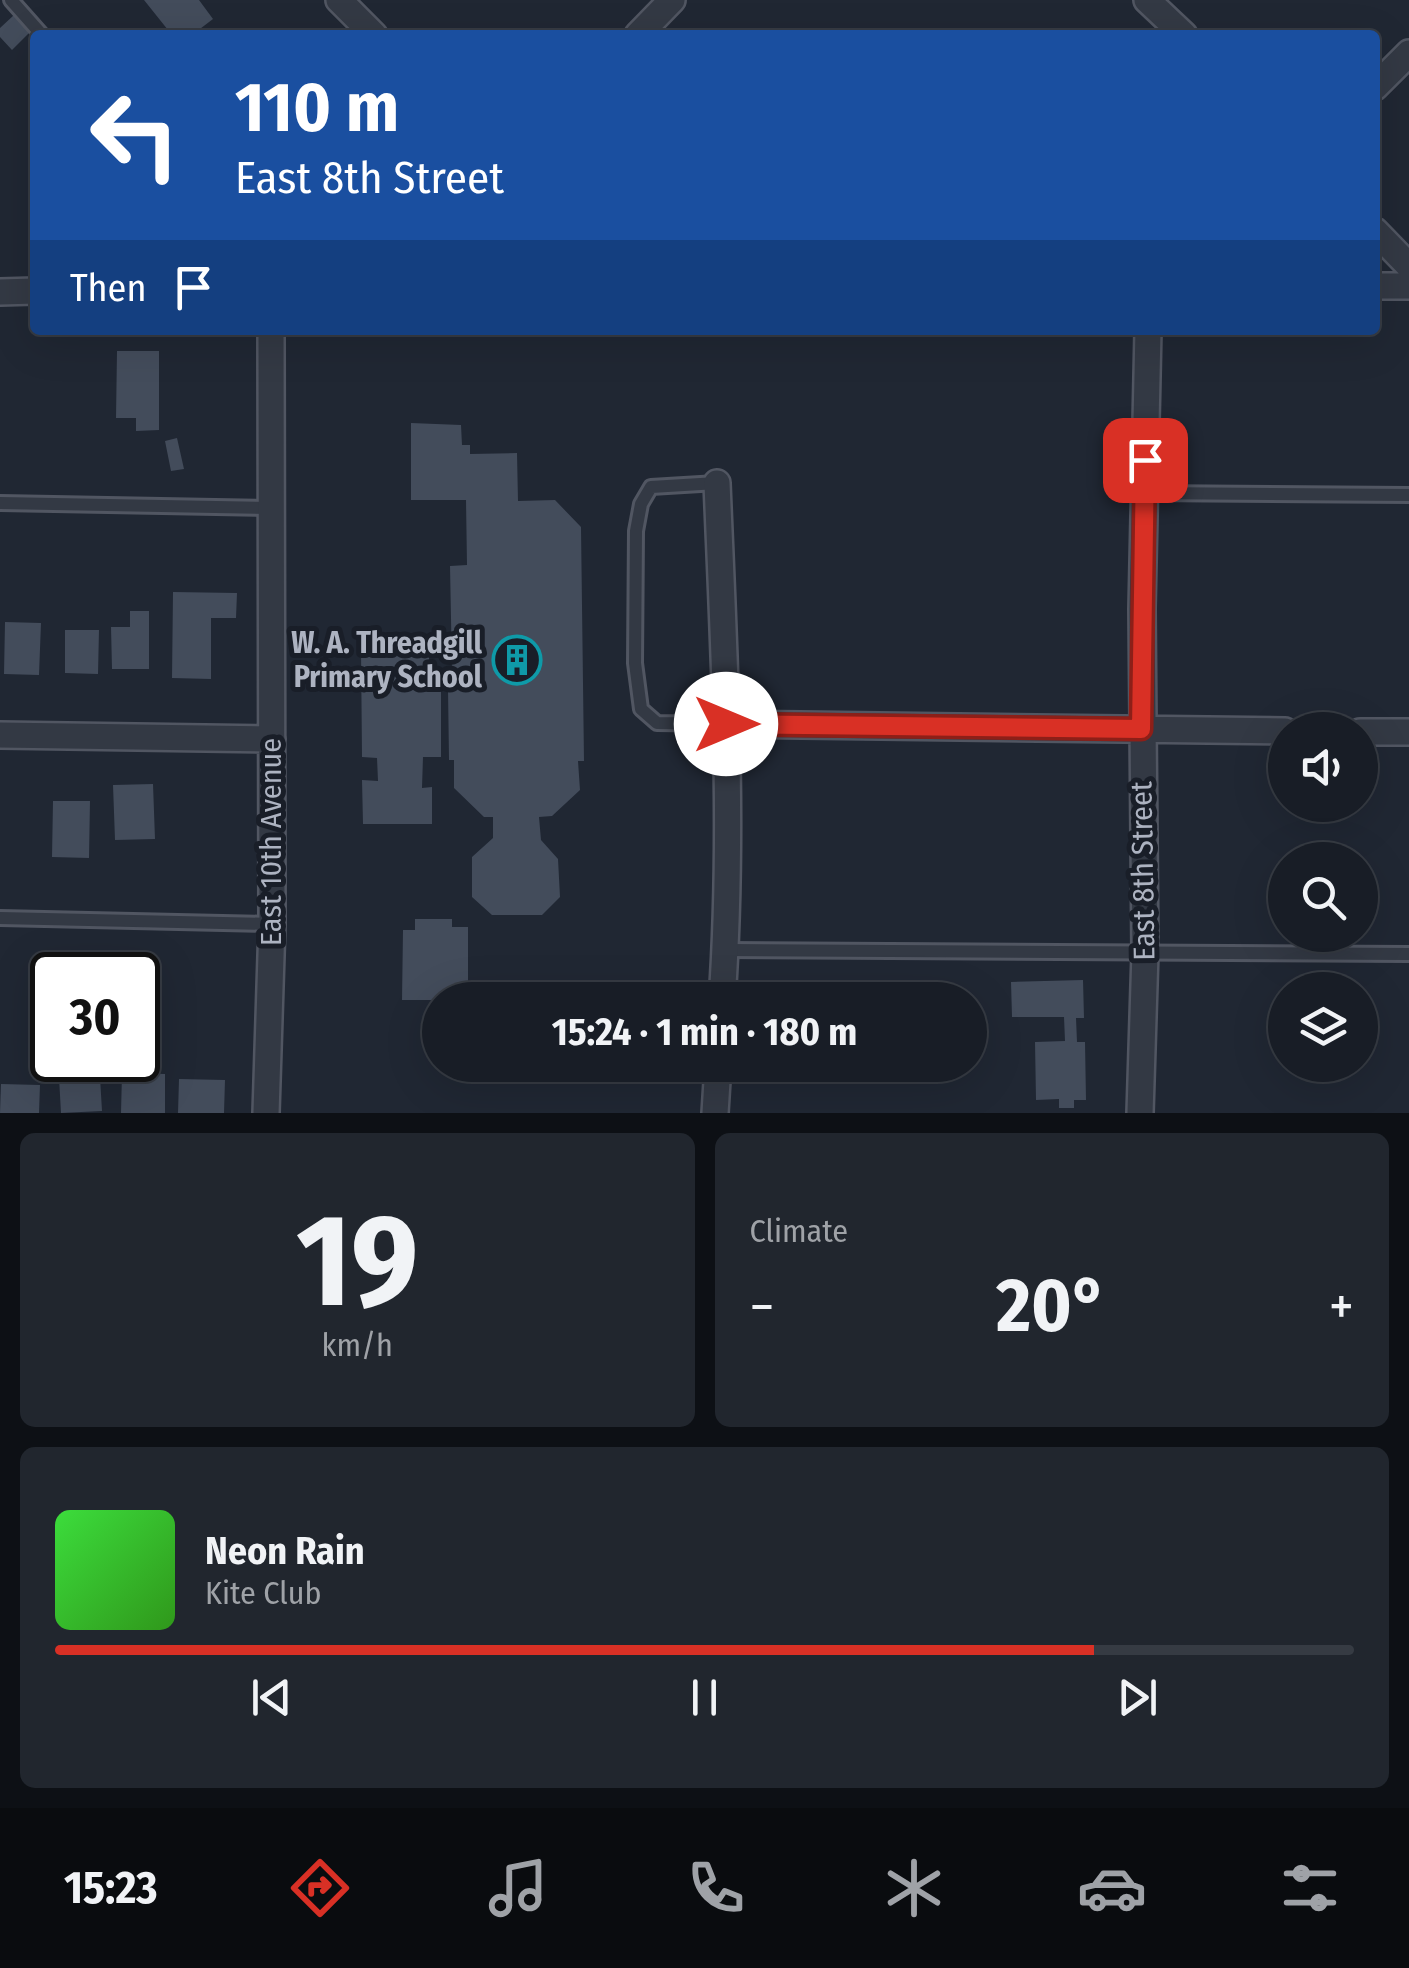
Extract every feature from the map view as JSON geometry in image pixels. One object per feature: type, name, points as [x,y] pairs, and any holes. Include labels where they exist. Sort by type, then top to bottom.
[{"type":"street","points":[[339,0],[369,30]]},
{"type":"street","points":[[643,30],[672,0]]},
{"type":"street","points":[[1147,0],[1179,30]]},
{"type":"street","points":[[1380,81],[1409,53]]},
{"type":"street","points":[[1380,235],[1409,266]]},
{"type":"street","points":[[1380,286],[1409,286]]},
{"type":"street","points":[[0,292],[30,292]]},
{"type":"street","name":"East 10th Avenue","points":[[266,1113],[272,924],[271,335]]},
{"type":"street","name":"East 8th Street","points":[[1140,1113],[1145,952],[1141,729],[1148,335]]},
{"type":"street","points":[[718,483],[726,724],[723,982]]},
{"type":"street","points":[[726,724],[1268,730]]},
{"type":"street","points":[[1378,732],[1409,732]]},
{"type":"street","points":[[0,735],[272,739]]},
{"type":"street","points":[[715,1113],[717,1082]]},
{"type":"lane","points":[[11,0],[38,30]]},
{"type":"lane","points":[[718,483],[651,487],[641,504],[636,532],[635,664],[641,709],[657,723],[726,724]]},
{"type":"lane","points":[[1145,493],[1409,495]]},
{"type":"lane","points":[[0,503],[271,508]]},
{"type":"lane","points":[[0,918],[272,924]]},
{"type":"lane","points":[[726,950],[1409,954]]},
{"type":"building","points":[[144,0],[199,0],[213,19],[199,30],[168,30]]},
{"type":"building","points":[[14,15],[30,32],[12,50],[0,37],[0,28]]},
{"type":"building","points":[[117,351],[159,351],[159,430],[136,431],[136,418],[116,418]]},
{"type":"building","name":"W. A. Threadgill Primary School","points":[[411,423],[461,425],[462,445],[470,445],[470,454],[517,453],[518,501],[555,500],[581,527],[584,761],[578,761],[580,790],[552,816],[539,817],[541,840],[558,859],[560,897],[542,915],[492,915],[472,897],[472,857],[493,838],[493,817],[484,817],[454,788],[454,760],[449,760],[448,689],[441,689],[441,757],[423,757],[422,788],[432,787],[432,824],[363,824],[362,780],[378,781],[377,758],[362,757],[361,650],[396,650],[396,639],[429,640],[429,671],[452,671],[450,566],[467,565],[466,500],[411,500]]},
{"type":"building","points":[[177,438],[184,469],[171,471],[165,441]]},
{"type":"building","points":[[173,592],[237,593],[236,618],[211,618],[211,679],[172,678]]},
{"type":"building","points":[[130,611],[149,611],[149,669],[112,669],[111,627],[130,627]]},
{"type":"building","points":[[5,622],[41,623],[39,675],[4,674]]},
{"type":"building","points":[[65,630],[99,630],[98,674],[65,673]]},
{"type":"building","points":[[153,784],[155,839],[115,840],[113,785]]},
{"type":"building","points":[[53,801],[90,801],[89,858],[52,857]]},
{"type":"building","points":[[415,919],[452,919],[452,927],[468,927],[468,982],[422,982],[422,1000],[402,1000],[403,930],[415,930]]},
{"type":"building","points":[[1083,980],[1084,1018],[1076,1018],[1077,1042],[1085,1042],[1086,1100],[1074,1100],[1074,1108],[1059,1108],[1059,1099],[1036,1100],[1035,1042],[1065,1041],[1064,1017],[1012,1017],[1011,982]]},
{"type":"building","points":[[160,1074],[165,1074],[165,1113],[121,1113],[122,1082],[160,1082]]},
{"type":"building","points":[[179,1079],[225,1080],[224,1113],[178,1113]]},
{"type":"building","points":[[59,1082],[100,1082],[102,1111],[61,1113]]},
{"type":"building","points":[[1,1084],[40,1085],[39,1113],[0,1113]]},
{"type":"place","name":"W. A. Threadgill Primary School","points":[[517,660]]},
{"type":"route","points":[[726,724],[1141,729],[1145,460]]}]
